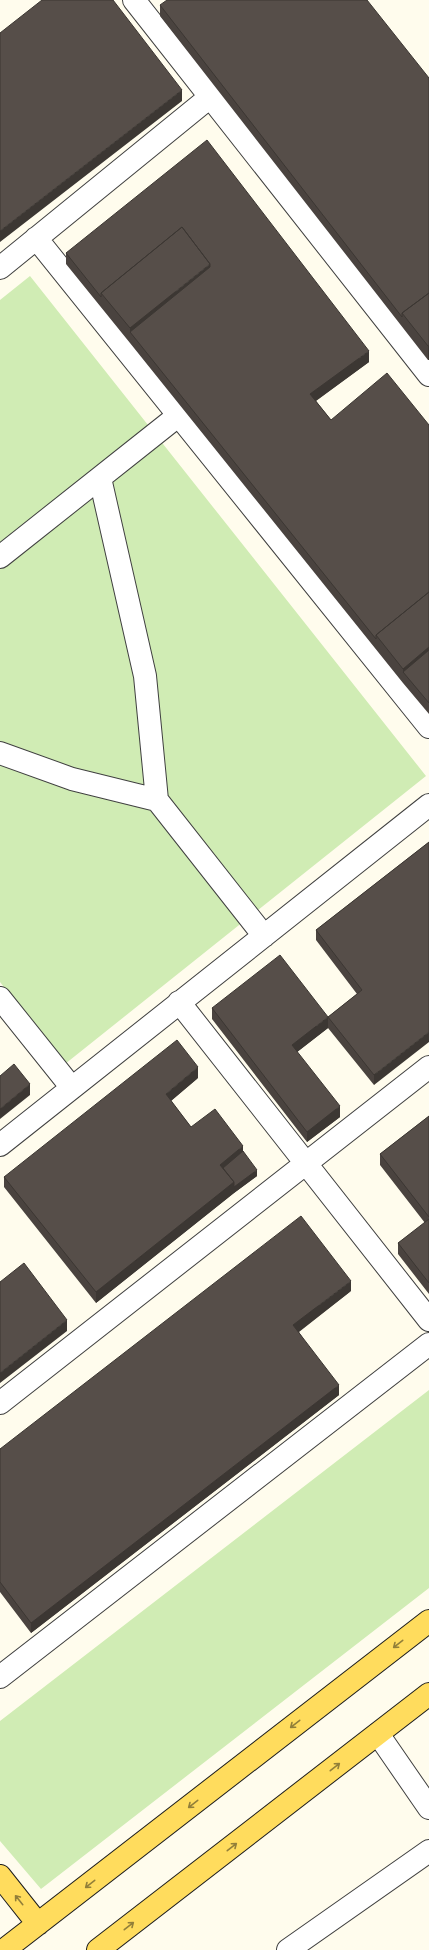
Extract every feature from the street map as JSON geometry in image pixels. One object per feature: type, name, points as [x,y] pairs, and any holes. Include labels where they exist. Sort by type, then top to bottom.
[{"type":"main road","points":[[4,1950],[429,1621]]},
{"type":"main road","points":[[98,1950],[429,1694]]},
{"type":"main road","points":[[0,1876],[38,1924]]},
{"type":"street","points":[[134,0],[429,375]]},
{"type":"street","points":[[0,268],[210,97]]},
{"type":"street","points":[[36,238],[429,727]]},
{"type":"street","points":[[0,557],[179,416]]},
{"type":"street","points":[[100,478],[145,676],[157,800],[264,936]]},
{"type":"street","points":[[0,753],[72,779],[157,800]]},
{"type":"street","points":[[0,1145],[429,805]]},
{"type":"street","points":[[0,998],[72,1088]]},
{"type":"street","points":[[179,1002],[429,1320]]},
{"type":"street","points":[[0,1403],[429,1067]]},
{"type":"street","points":[[0,1677],[429,1344]]},
{"type":"street","points":[[378,1734],[429,1808]]},
{"type":"street","points":[[288,1950],[429,1851]]},
{"type":"green space","points":[[30,276],[426,776],[65,1064],[0,982],[0,300]]},
{"type":"green space","points":[[429,1390],[429,1588],[41,1889],[0,1841],[0,1721]]},
{"type":"building","points":[[42,0],[113,0],[182,90],[0,231],[0,33]]},
{"type":"building","points":[[167,0],[367,0],[429,78],[429,293],[402,313],[402,317],[160,5]]},
{"type":"building","points":[[207,140],[369,351],[310,394],[331,420],[387,373],[429,425],[429,592],[376,635],[376,639],[130,332],[210,267],[210,264],[182,227],[101,293],[101,297],[66,253]]},
{"type":"building","points":[[182,227],[210,264],[130,328],[101,293]]},
{"type":"building","points":[[429,293],[429,346],[428,346],[402,313]]},
{"type":"building","points":[[429,592],[429,647],[403,669],[376,635]]},
{"type":"building","points":[[429,650],[429,703],[403,672]]},
{"type":"building","points":[[429,842],[429,1032],[374,1075],[328,1017],[362,990],[316,930]]},
{"type":"building","points":[[280,955],[328,1017],[292,1045],[340,1106],[307,1132],[212,1008]]},
{"type":"building","points":[[177,1040],[198,1067],[166,1094],[191,1127],[215,1109],[243,1146],[220,1165],[234,1182],[96,1292],[4,1177]]},
{"type":"building","points":[[14,1064],[30,1084],[0,1109],[0,1076]]},
{"type":"building","points":[[429,1116],[429,1217],[380,1154]]},
{"type":"building","points":[[243,1151],[257,1170],[234,1187],[234,1182],[223,1168]]},
{"type":"building","points":[[301,1216],[351,1281],[293,1325],[339,1385],[31,1623],[0,1582],[0,1449]]},
{"type":"building","points":[[429,1219],[429,1283],[398,1243]]},
{"type":"building","points":[[24,1263],[67,1320],[0,1373],[0,1282]]}]
